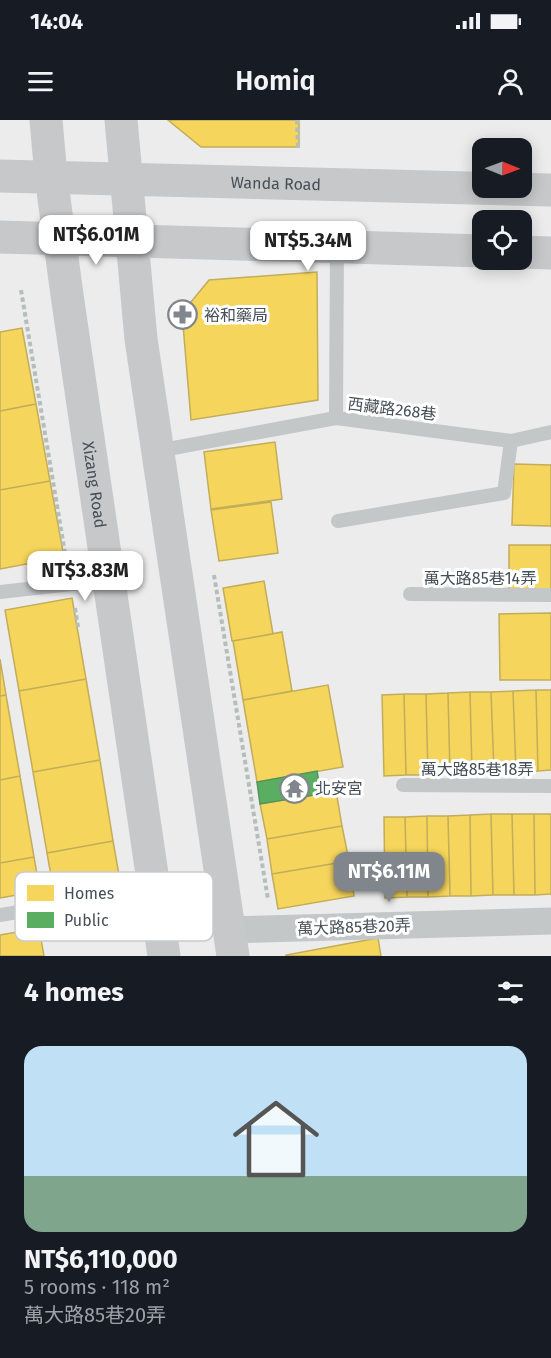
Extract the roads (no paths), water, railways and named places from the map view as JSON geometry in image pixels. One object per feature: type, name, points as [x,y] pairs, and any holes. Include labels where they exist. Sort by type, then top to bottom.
[{"type":"street","name":"Xizang Road","points":[[45,120],[59,240],[107,580],[151,872]]},
{"type":"street","points":[[121,120],[134,241],[141,339],[231,943]]},
{"type":"street","name":"Wanda Road","points":[[0,176],[551,190]]},
{"type":"street","points":[[0,237],[472,251]]},
{"type":"street","points":[[532,252],[551,253]]},
{"type":"street","name":"萬大路85巷20弄","points":[[231,943],[273,929],[551,921]]},
{"type":"street","name":"Xizang Road","points":[[162,941],[164,956]]},
{"type":"lane","points":[[336,418],[337,247]]},
{"type":"lane","name":"西藏路268巷","points":[[157,451],[336,418],[512,441],[551,432]]},
{"type":"lane","points":[[338,522],[504,493],[512,441]]},
{"type":"lane","points":[[0,592],[107,580]]},
{"type":"lane","name":"萬大路85巷14弄","points":[[410,594],[551,595]]},
{"type":"lane","name":"萬大路85巷18弄","points":[[403,785],[551,786]]},
{"type":"lane","points":[[0,915],[15,913]]},
{"type":"place","name":"裕和藥局","points":[[183,315]]},
{"type":"place","name":"北安宮","points":[[294,788]]}]
